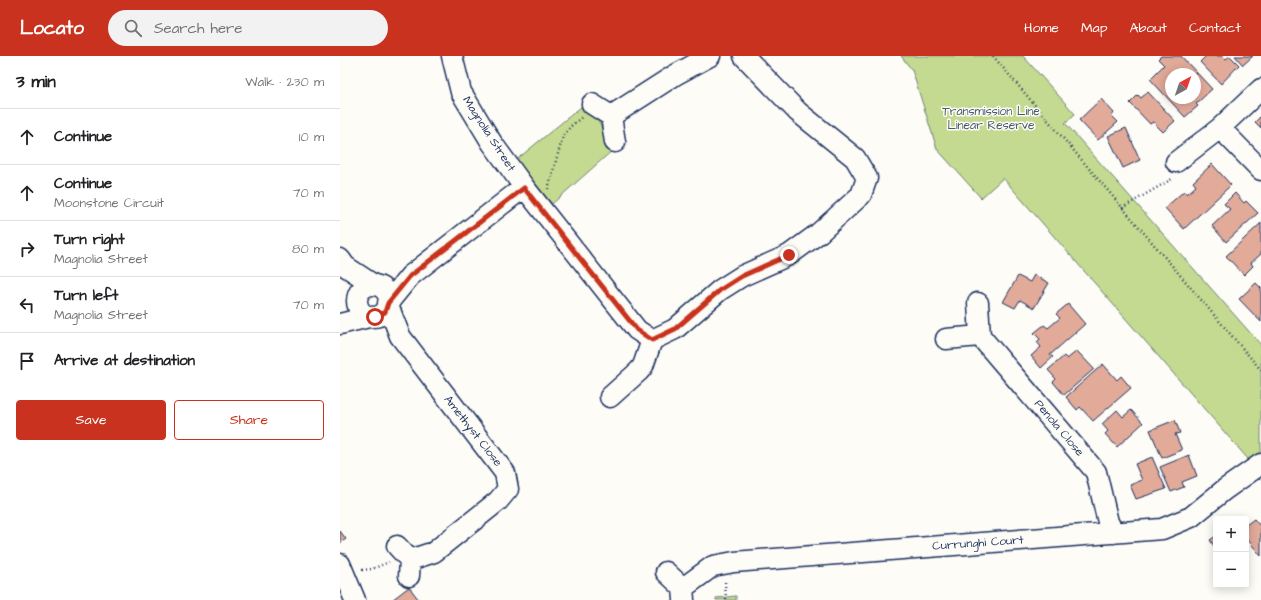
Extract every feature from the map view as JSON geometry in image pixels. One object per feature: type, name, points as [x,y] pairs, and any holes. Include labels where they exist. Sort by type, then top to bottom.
[{"type":"street","name":"Magnolia Street","points":[[452,56],[461,92],[492,143],[524,188],[637,330],[652,340]]},
{"type":"street","points":[[588,109],[611,116],[675,75],[710,56]]},
{"type":"street","points":[[610,397],[643,366],[652,340],[675,329],[720,290],[742,276],[789,255],[861,195],[867,178],[855,158],[798,112],[744,56]]},
{"type":"street","points":[[1176,162],[1220,128],[1261,89]]},
{"type":"street","points":[[611,116],[615,142]]},
{"type":"street","points":[[1220,128],[1261,170]]},
{"type":"street","points":[[340,324],[380,310],[410,276],[524,188]]},
{"type":"street","points":[[343,262],[348,275],[366,292],[385,291],[380,310]]},
{"type":"street","points":[[340,320],[366,292],[410,276]]},
{"type":"street","points":[[366,292],[361,312],[380,310]]},
{"type":"street","points":[[946,339],[980,336],[978,303]]},
{"type":"street","name":"Amethyst Close","points":[[380,310],[505,473],[508,488],[498,500],[434,552],[402,560]]},
{"type":"street","name":"Penola Close","points":[[980,336],[1096,472],[1108,522],[1114,533]]},
{"type":"street","name":"Currunghi Court","points":[[666,572],[683,594],[714,566],[734,562],[1162,529],[1191,517],[1261,464]]},
{"type":"path","points":[[993,56],[1261,370]]},
{"type":"path","points":[[546,192],[550,186],[563,136],[588,109]]},
{"type":"path","points":[[1122,208],[1174,178],[1176,162]]},
{"type":"path","points":[[348,581],[363,569],[372,569],[402,560]]},
{"type":"green space","name":"Transmission Line Linear Reserve","points":[[901,56],[1023,56],[1075,114],[1065,123],[1261,345],[1261,474],[1003,178],[981,198],[937,149],[912,70]]},
{"type":"green space","points":[[587,102],[614,149],[552,204],[516,160]]},
{"type":"green space","points":[[736,596],[736,600],[716,600],[716,598]]},
{"type":"building","points":[[1161,56],[1181,56],[1192,68],[1165,68],[1165,95],[1150,79],[1164,65],[1158,59]]},
{"type":"building","points":[[1206,56],[1223,56],[1226,59],[1230,56],[1239,65],[1221,84],[1200,62]]},
{"type":"building","points":[[1235,56],[1253,56],[1243,65]]},
{"type":"building","points":[[1201,77],[1212,89],[1201,99]]},
{"type":"building","points":[[1148,92],[1175,121],[1163,132],[1153,122],[1150,124],[1130,103],[1138,95],[1141,98]]},
{"type":"building","points":[[1101,99],[1114,113],[1112,116],[1118,122],[1098,140],[1079,120]]},
{"type":"building","points":[[1173,104],[1196,104],[1198,106],[1185,117]]},
{"type":"building","points":[[1261,116],[1261,128],[1255,122]]},
{"type":"building","points":[[1126,128],[1140,160],[1123,168],[1108,136]]},
{"type":"building","points":[[1212,164],[1231,185],[1184,229],[1165,208],[1184,191],[1187,194],[1196,186],[1193,182]]},
{"type":"building","points":[[1235,193],[1244,203],[1246,201],[1258,213],[1226,242],[1212,226],[1230,209],[1224,204]]},
{"type":"building","points":[[1261,223],[1261,254],[1251,263],[1253,266],[1244,275],[1226,256]]},
{"type":"building","points":[[1034,275],[1049,283],[1034,308],[1020,300],[1015,308],[1003,302],[1018,276],[1030,282]]},
{"type":"building","points":[[1256,283],[1261,288],[1261,322],[1239,299]]},
{"type":"building","points":[[1068,304],[1085,324],[1050,355],[1053,357],[1041,368],[1031,356],[1041,347],[1037,342],[1040,339],[1034,333],[1044,325],[1048,328],[1060,318],[1056,314]]},
{"type":"building","points":[[1077,351],[1094,369],[1064,395],[1053,382],[1056,379],[1048,370],[1064,356],[1067,359]]},
{"type":"building","points":[[1103,364],[1117,380],[1121,376],[1131,388],[1093,421],[1080,407],[1077,410],[1066,397]]},
{"type":"building","points":[[1117,410],[1123,417],[1131,410],[1143,423],[1117,447],[1105,434],[1108,431],[1102,424]]},
{"type":"building","points":[[1175,420],[1180,433],[1175,434],[1182,450],[1162,458],[1150,430]]},
{"type":"building","points":[[1189,455],[1197,476],[1182,482],[1184,487],[1171,492],[1160,467]]},
{"type":"building","points":[[1152,457],[1166,489],[1136,499],[1130,485],[1142,480],[1135,464]]},
{"type":"building","points":[[1254,519],[1261,527],[1261,556],[1249,541],[1249,523]]},
{"type":"building","points":[[340,531],[346,539],[340,543]]},
{"type":"building","points":[[409,587],[419,600],[392,600],[405,590]]},
{"type":"route","points":[[375,317],[385,312],[388,303],[404,286],[410,276],[524,188],[637,330],[652,340],[675,329],[720,290],[742,276],[789,255]]}]
